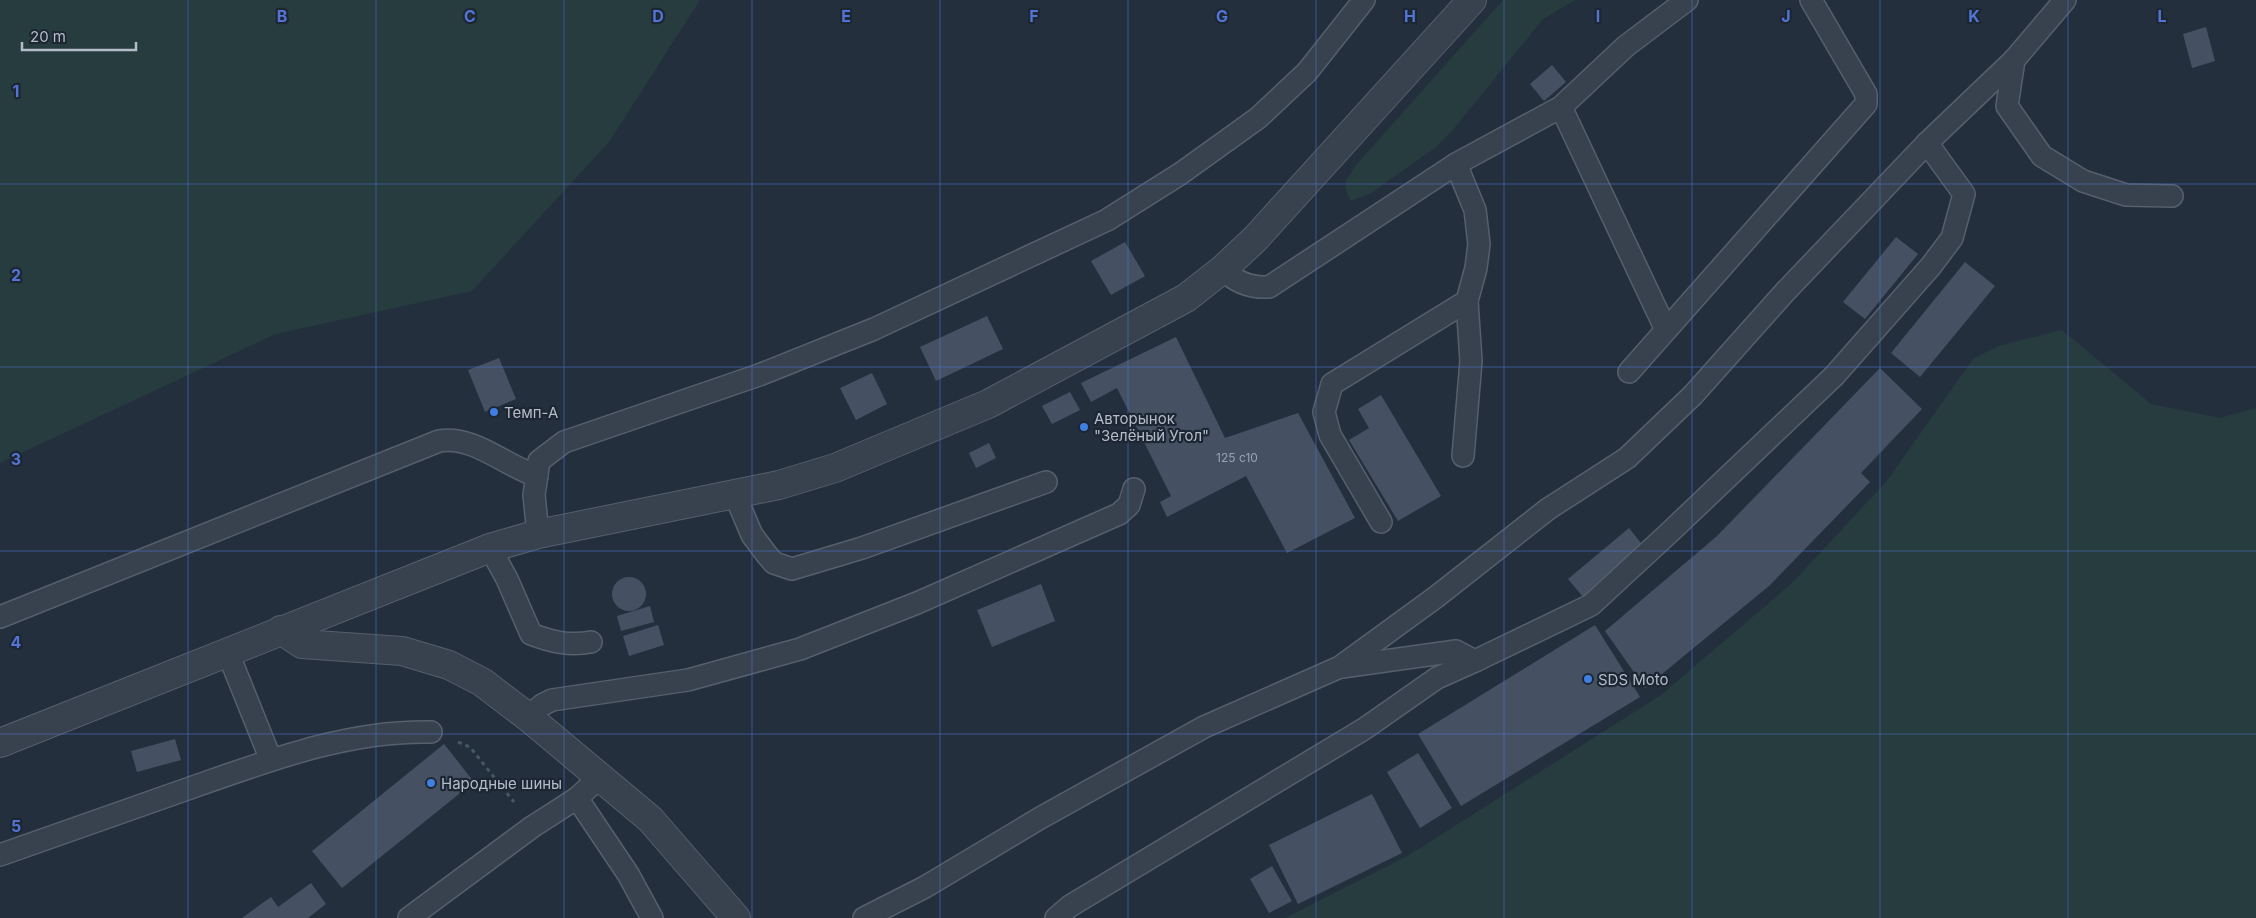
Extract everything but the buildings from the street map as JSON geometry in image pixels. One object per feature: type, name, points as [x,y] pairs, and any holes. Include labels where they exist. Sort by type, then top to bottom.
[{"type":"street","points":[[0,743],[490,548],[538,534],[779,486],[835,468],[988,404],[1186,298],[1223,269],[1305,187],[1472,0]]},
{"type":"street","points":[[281,630],[302,644],[402,650],[450,665],[482,682],[528,717],[650,819],[736,918]]},
{"type":"lane","points":[[538,534],[534,495],[540,461],[564,442],[759,375],[874,329],[1107,220],[1180,174],[1258,118],[1307,72],[1364,0]]},
{"type":"lane","points":[[1223,269],[1234,280],[1258,288],[1269,287],[1456,164],[1561,108],[1626,46],[1688,0]]},
{"type":"lane","points":[[1628,372],[1866,104],[1866,94],[1810,0]]},
{"type":"lane","points":[[864,918],[925,887],[1042,817],[1204,727],[1340,667],[1436,597],[1548,509],[1627,458],[1693,395],[1791,286],[1927,143],[2014,60],[2064,0]]},
{"type":"lane","points":[[2014,60],[2007,106],[2042,156],[2083,180],[2126,195],[2172,196]]},
{"type":"lane","points":[[1561,108],[1666,330]]},
{"type":"lane","points":[[1056,918],[1070,906],[1364,729],[1438,678],[1591,604],[1670,532],[1834,376],[1931,266],[1952,238],[1964,194],[1927,143]]},
{"type":"lane","points":[[1456,164],[1475,210],[1478,244],[1476,268],[1467,301],[1471,361],[1463,456]]},
{"type":"lane","points":[[1381,522],[1330,435],[1324,412],[1332,384],[1467,301]]},
{"type":"lane","points":[[0,617],[439,441],[452,439],[470,444],[523,472],[537,476]]},
{"type":"lane","points":[[735,495],[752,535],[766,555],[774,563],[792,569],[862,548],[1046,482]]},
{"type":"lane","points":[[528,717],[542,705],[552,700],[688,680],[800,649],[917,603],[1119,514],[1129,505],[1134,489]]},
{"type":"lane","points":[[490,548],[507,579],[531,634],[552,642],[576,645],[591,642]]},
{"type":"lane","points":[[1340,667],[1456,650],[1475,661]]},
{"type":"lane","points":[[228,653],[271,760]]},
{"type":"lane","points":[[0,855],[271,760],[338,741],[401,731],[432,732]]},
{"type":"lane","points":[[410,918],[532,827],[577,798],[600,776]]},
{"type":"lane","points":[[577,798],[628,874],[652,918]]},
{"type":"path","points":[[470,747],[503,787]]},
{"type":"green space","points":[[0,0],[700,0],[609,142],[472,291],[276,334],[0,463]]},
{"type":"green space","points":[[1503,0],[1575,0],[1543,19],[1452,131],[1435,148],[1371,193],[1351,201],[1346,190],[1346,182],[1357,164]]},
{"type":"green space","points":[[2062,330],[2151,404],[2220,418],[2256,408],[2256,918],[1285,918],[1409,855],[1661,695],[1791,584],[1886,482],[1973,359],[1998,346]]},
{"type":"place","name":"Темп-А","points":[[494,412]]},
{"type":"place","name":"Авторынок \"Зелёный Угол\"","points":[[1084,427]]},
{"type":"place","name":"SDS Moto","points":[[1588,679]]},
{"type":"place","name":"Народные шины","points":[[431,783]]}]
